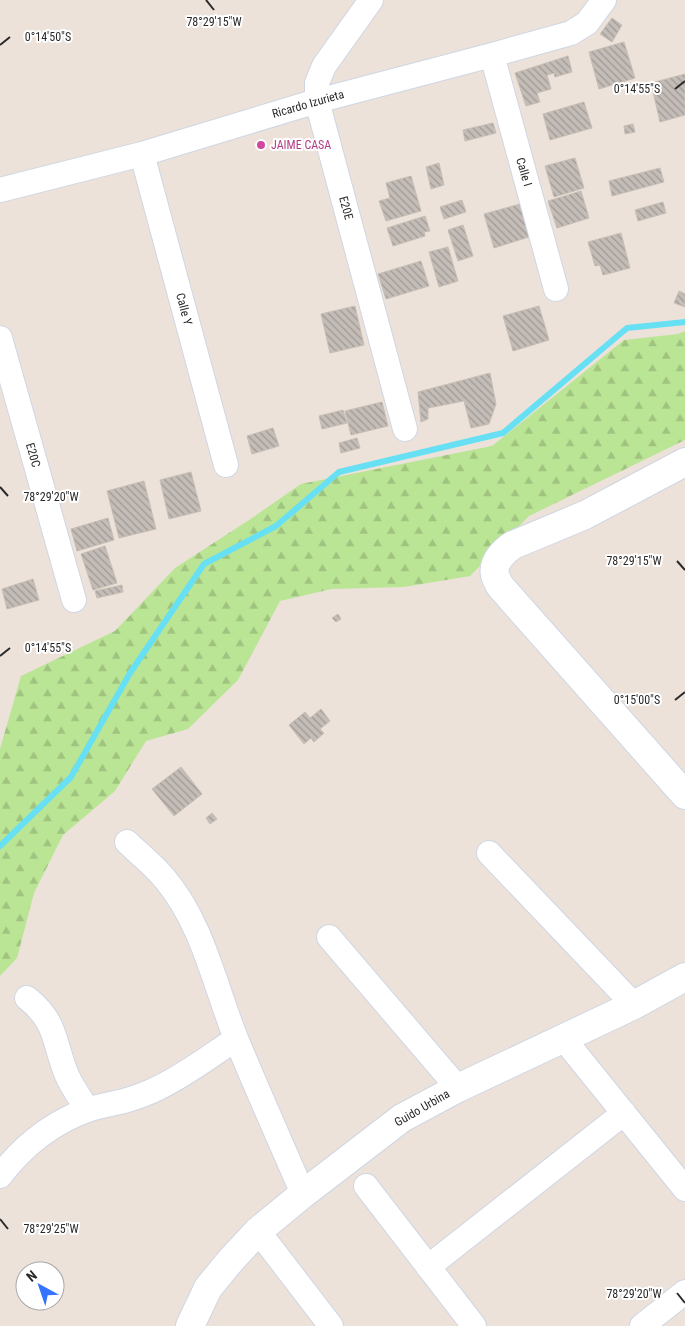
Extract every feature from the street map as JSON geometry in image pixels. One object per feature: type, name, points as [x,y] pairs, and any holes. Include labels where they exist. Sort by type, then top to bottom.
[{"type":"street","name":"E20E","points":[[371,0],[324,66],[317,84],[317,101],[405,429]]},
{"type":"street","name":"Ricardo Izurieta","points":[[0,190],[142,154],[317,101],[492,56],[571,33],[587,22],[604,0]]},
{"type":"street","name":"Calle I","points":[[492,56],[556,289]]},
{"type":"street","name":"Calle Y","points":[[142,154],[226,465]]},
{"type":"street","name":"E20C","points":[[0,338],[74,600]]},
{"type":"street","points":[[685,462],[585,515],[513,545],[503,552],[494,573],[500,586],[685,795]]},
{"type":"street","points":[[127,842],[165,878],[184,906],[207,957],[236,1039],[303,1194]]},
{"type":"street","points":[[489,853],[634,1005]]},
{"type":"street","points":[[329,937],[458,1088]]},
{"type":"street","name":"Guido Urbina","points":[[190,1326],[208,1288],[258,1231],[402,1118],[458,1088],[634,1005],[685,977]]},
{"type":"street","points":[[27,998],[43,1013],[50,1024],[67,1076],[88,1110]]},
{"type":"street","points":[[563,1038],[685,1189]]},
{"type":"street","points":[[0,1176],[11,1161],[39,1136],[64,1120],[88,1110],[126,1100],[156,1089],[236,1039]]},
{"type":"street","points":[[428,1267],[624,1113]]},
{"type":"street","points":[[366,1186],[474,1326]]},
{"type":"street","points":[[258,1231],[331,1326]]},
{"type":"street","points":[[642,1326],[685,1292]]},
{"type":"green space","points":[[685,331],[685,440],[529,516],[470,576],[404,587],[332,589],[280,601],[238,680],[188,729],[146,741],[115,791],[63,835],[34,893],[17,958],[0,976],[0,749],[21,676],[115,631],[175,568],[301,484],[492,446],[624,340],[678,334]]},
{"type":"building","points":[[612,18],[622,25],[612,42],[600,34]]},
{"type":"building","points":[[624,42],[635,78],[599,89],[589,52]]},
{"type":"building","points":[[568,56],[572,72],[555,77],[554,73],[547,75],[551,89],[537,93],[540,102],[526,106],[515,73]]},
{"type":"building","points":[[685,74],[685,115],[660,122],[651,83]]},
{"type":"building","points":[[584,102],[592,128],[550,140],[543,114]]},
{"type":"building","points":[[493,123],[496,133],[465,141],[463,130]]},
{"type":"building","points":[[633,124],[635,132],[625,134],[624,126]]},
{"type":"building","points":[[575,158],[584,188],[554,197],[545,166]]},
{"type":"building","points":[[439,163],[444,185],[431,189],[426,167]]},
{"type":"building","points":[[660,168],[664,182],[612,196],[609,181]]},
{"type":"building","points":[[411,176],[421,211],[386,221],[379,201],[390,198],[386,183]]},
{"type":"building","points":[[581,191],[589,218],[557,228],[548,201]]},
{"type":"building","points":[[462,200],[466,212],[444,219],[440,207]]},
{"type":"building","points":[[663,202],[666,213],[638,221],[635,210]]},
{"type":"building","points":[[520,204],[529,237],[494,248],[484,214]]},
{"type":"building","points":[[425,216],[430,231],[424,232],[425,236],[393,246],[387,228]]},
{"type":"building","points":[[463,225],[473,256],[458,261],[448,230]]},
{"type":"building","points":[[621,233],[630,268],[603,275],[600,265],[595,266],[588,242]]},
{"type":"building","points":[[448,247],[458,281],[439,287],[429,252]]},
{"type":"building","points":[[421,261],[429,286],[386,299],[378,274]]},
{"type":"building","points":[[679,291],[685,294],[685,307],[674,303]]},
{"type":"building","points":[[355,306],[364,345],[330,353],[321,314]]},
{"type":"building","points":[[539,306],[549,340],[513,351],[503,316]]},
{"type":"building","points":[[490,373],[496,404],[489,424],[471,428],[464,401],[428,408],[428,419],[421,422],[418,392]]},
{"type":"building","points":[[382,402],[388,426],[351,435],[345,411]]},
{"type":"building","points":[[343,410],[347,423],[322,429],[319,416]]},
{"type":"building","points":[[273,428],[279,446],[252,454],[247,436]]},
{"type":"building","points":[[357,438],[360,448],[341,453],[339,443]]},
{"type":"building","points":[[191,472],[201,511],[169,519],[160,480]]},
{"type":"building","points":[[144,481],[156,529],[119,538],[107,491]]},
{"type":"building","points":[[108,518],[114,540],[77,551],[71,529]]},
{"type":"building","points":[[105,546],[117,583],[93,590],[81,554]]},
{"type":"building","points":[[33,579],[39,600],[7,609],[2,589]]},
{"type":"building","points":[[122,585],[123,592],[97,598],[95,591]]},
{"type":"building","points":[[338,614],[341,619],[336,622],[332,618]]},
{"type":"building","points":[[321,709],[330,721],[320,729],[324,733],[314,742],[311,738],[304,744],[289,725],[305,712],[310,718]]},
{"type":"building","points":[[181,767],[202,794],[174,816],[152,789]]},
{"type":"building","points":[[212,813],[217,819],[210,824],[206,818]]},
{"type":"waterway","points":[[0,846],[71,777],[130,673],[204,564],[276,526],[339,472],[503,433],[627,328],[685,322]]},
{"type":"place","name":"JAIME CASA","points":[[261,145]]}]
